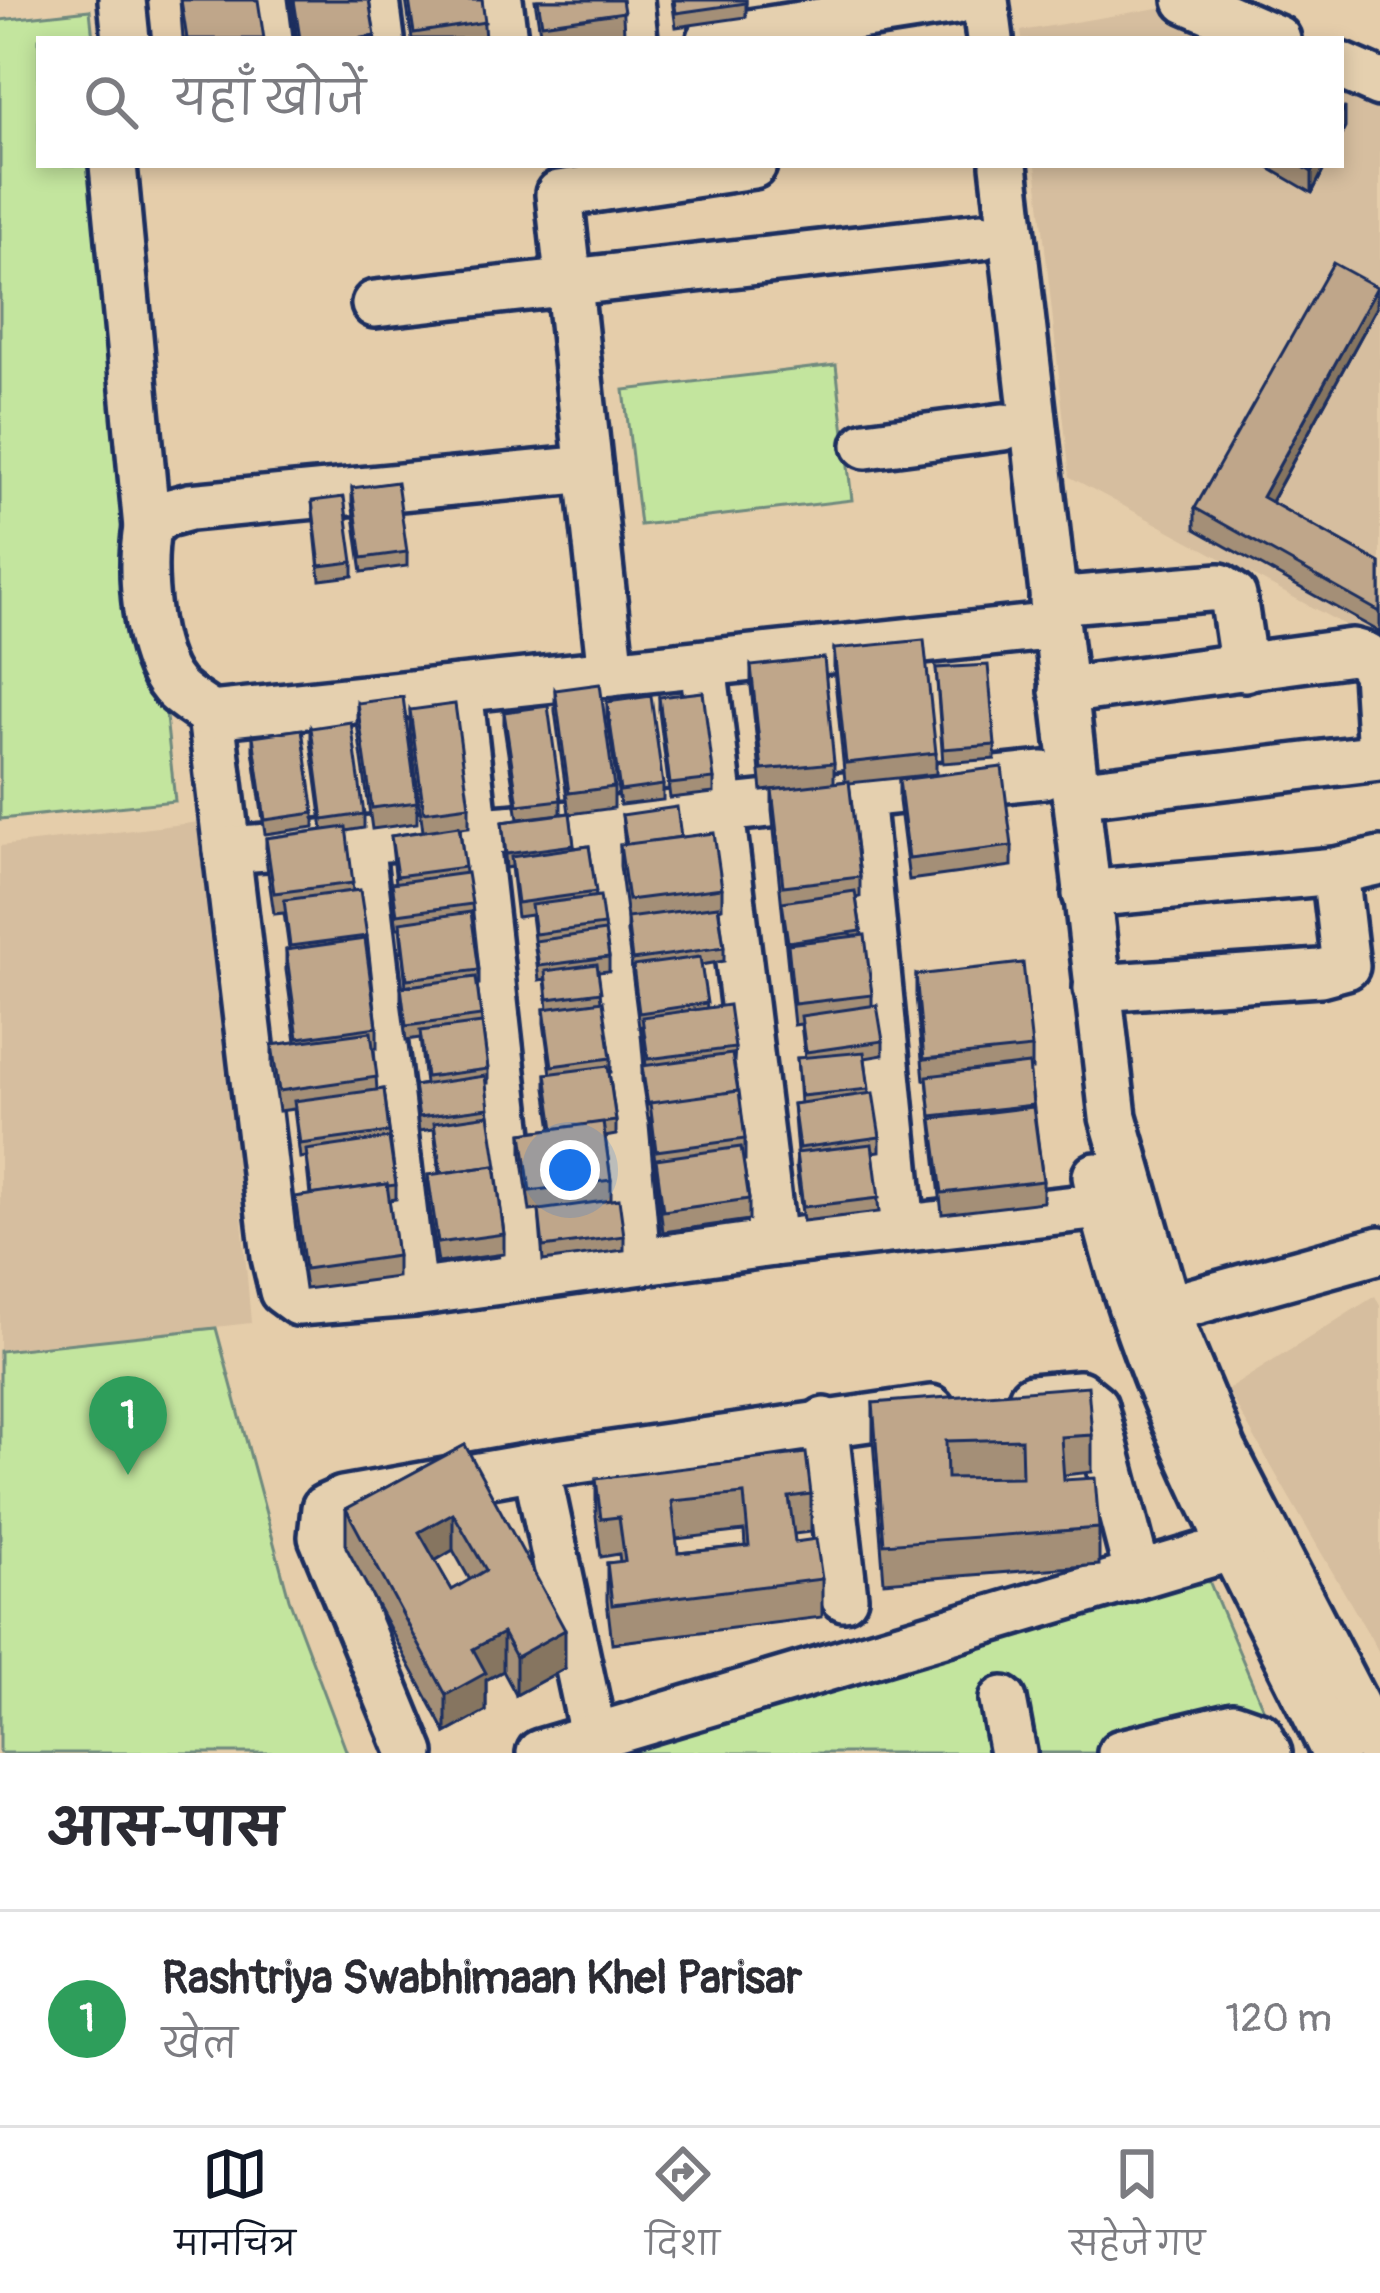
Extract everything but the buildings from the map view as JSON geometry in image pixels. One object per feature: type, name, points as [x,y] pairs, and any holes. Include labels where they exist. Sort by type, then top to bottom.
[{"type":"street","points":[[122,0],[126,36]]},
{"type":"street","points":[[264,0],[269,36]]},
{"type":"street","points":[[376,0],[381,36]]},
{"type":"street","points":[[499,0],[504,36]]},
{"type":"street","points":[[630,0],[634,36]]},
{"type":"street","points":[[985,0],[989,36]]},
{"type":"street","points":[[1186,0],[1270,36]]},
{"type":"street","points":[[718,36],[771,15],[955,1],[959,36]]},
{"type":"street","points":[[1344,67],[1380,83]]},
{"type":"street","points":[[113,168],[147,528],[144,592],[171,685],[211,715],[703,664],[1045,619],[1220,587],[1233,596],[1244,668]]},
{"type":"street","points":[[611,673],[560,194],[732,168]]},
{"type":"street","points":[[973,168],[1003,427],[1063,691],[1059,785],[1086,894],[1113,1118],[1151,1314]]},
{"type":"street","points":[[1004,168],[1085,1126],[1102,1207],[1227,1496],[1380,1753]]},
{"type":"street","points":[[375,304],[981,236]]},
{"type":"street","points":[[866,445],[1003,427]]},
{"type":"street","points":[[147,528],[163,514],[190,507],[589,470]]},
{"type":"street","points":[[1063,691],[1352,652],[1366,656],[1376,672],[1380,738]]},
{"type":"street","points":[[703,664],[773,1243]]},
{"type":"street","points":[[459,689],[525,1277]]},
{"type":"street","points":[[211,715],[283,1291],[311,1305],[773,1243],[1102,1207]]},
{"type":"street","points":[[227,850],[598,822],[860,795],[1059,785],[1380,757]]},
{"type":"street","points":[[860,795],[902,1228]]},
{"type":"street","points":[[598,822],[638,1260]]},
{"type":"street","points":[[359,842],[413,1293]]},
{"type":"street","points":[[1086,894],[1335,871],[1380,861]]},
{"type":"street","points":[[1097,988],[1320,973],[1346,966],[1335,871]]},
{"type":"street","points":[[1151,1314],[1380,1250]]},
{"type":"street","points":[[411,1753],[322,1537],[325,1508],[343,1500],[824,1421],[1079,1394],[1094,1406],[1138,1575]]},
{"type":"street","points":[[824,1421],[844,1597]]},
{"type":"street","points":[[536,1466],[595,1739]]},
{"type":"street","points":[[1227,1496],[1233,1547],[1335,1753]]},
{"type":"street","points":[[540,1753],[1233,1547]]},
{"type":"street","points":[[1003,1700],[1013,1753]]},
{"type":"street","points":[[1121,1753],[1232,1726],[1259,1735],[1268,1753]]},
{"type":"shaded area","points":[[1188,3],[1248,36],[1022,36],[1021,31]]},
{"type":"shaded area","points":[[1344,88],[1380,108],[1380,644],[1070,477],[1036,168],[1344,168]]},
{"type":"shaded area","points":[[208,821],[251,1323],[0,1351],[0,846]]},
{"type":"shaded area","points":[[1375,1296],[1380,1306],[1380,1654],[1227,1390]]},
{"type":"green space","points":[[90,10],[93,36],[36,36],[36,168],[107,168],[175,801],[0,819],[0,20]]},
{"type":"green space","points":[[836,365],[852,500],[640,525],[624,390]]},
{"type":"green space","points":[[216,1328],[289,1599],[347,1753],[0,1753],[0,1351]]},
{"type":"green space","points":[[1204,1569],[1282,1753],[589,1753],[706,1728]]},
{"type":"place","name":"Rashtriya Swabhimaan Khel Parisar","points":[[128,1475]]}]
